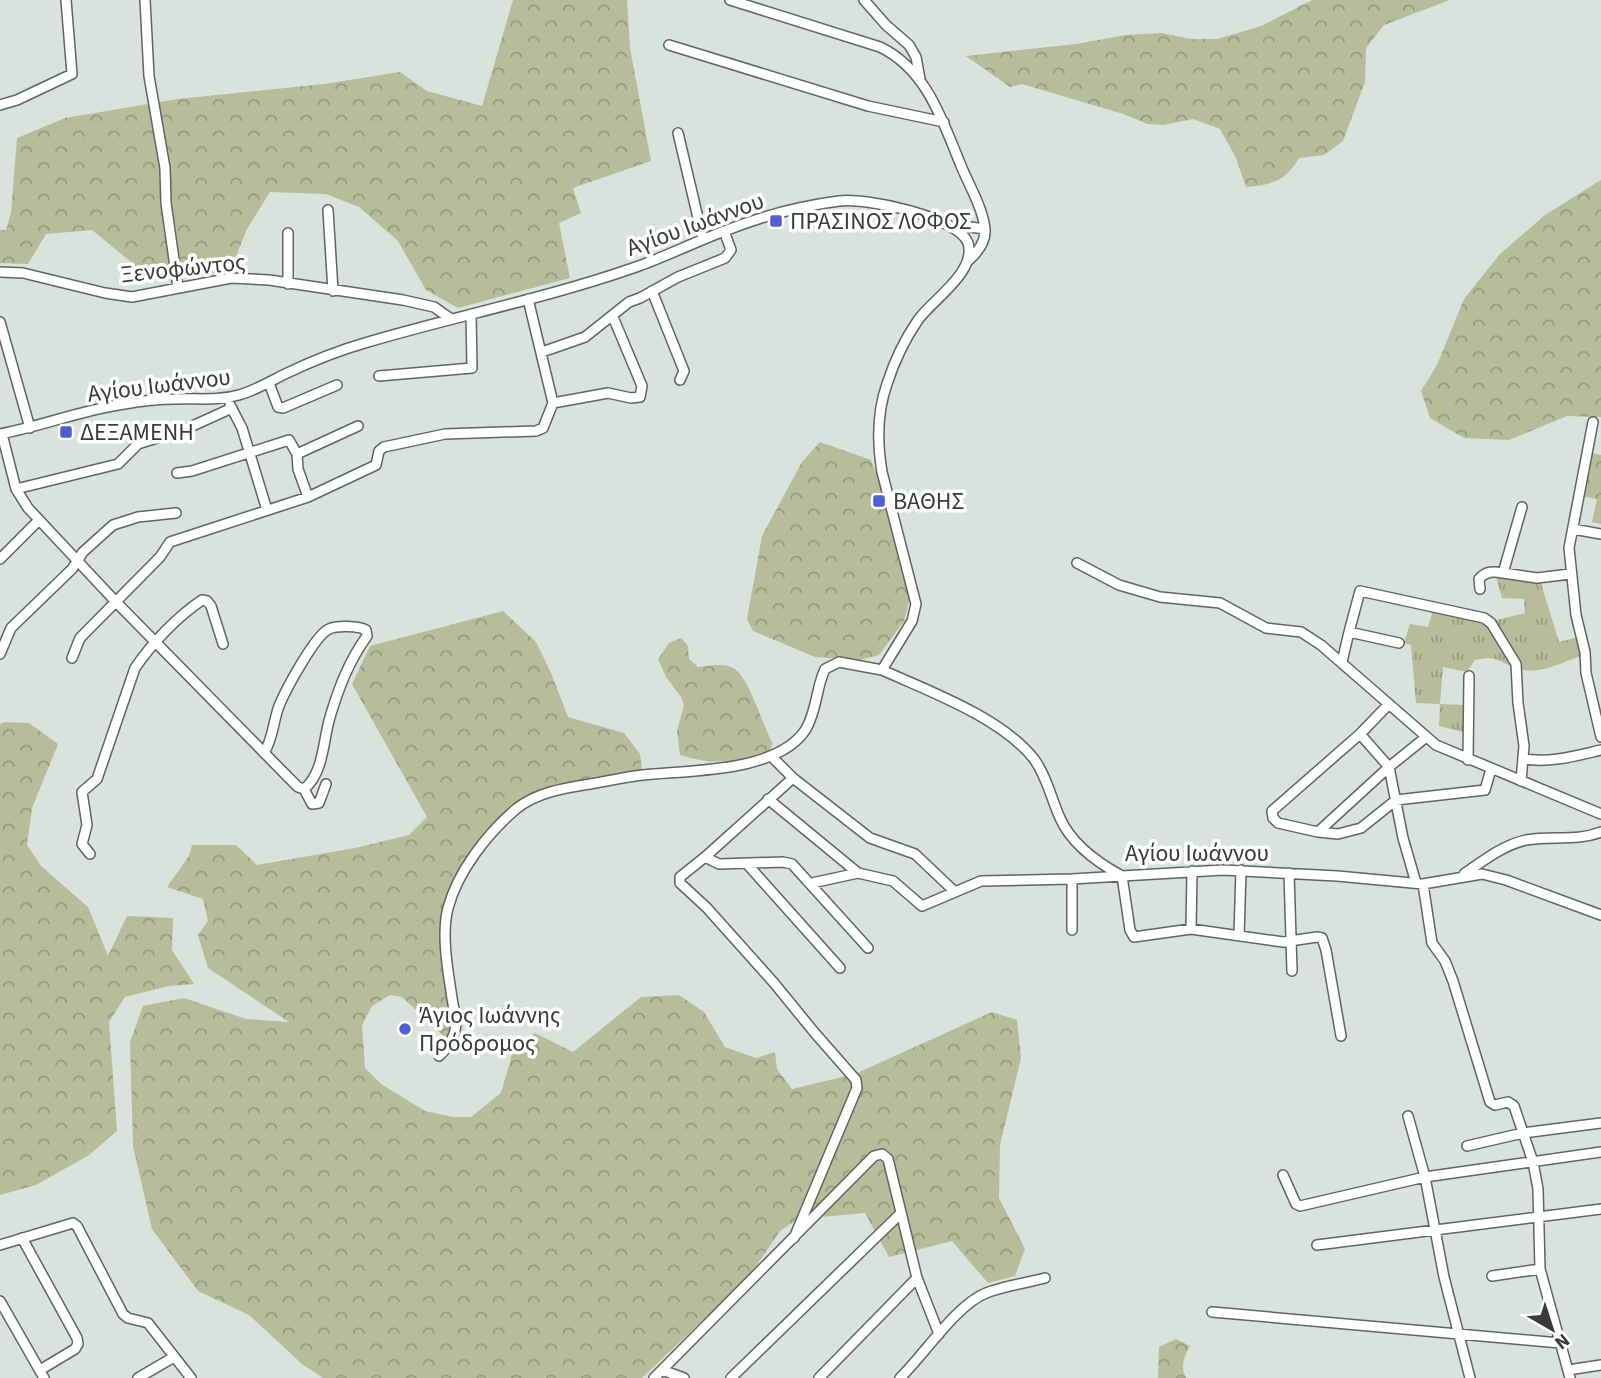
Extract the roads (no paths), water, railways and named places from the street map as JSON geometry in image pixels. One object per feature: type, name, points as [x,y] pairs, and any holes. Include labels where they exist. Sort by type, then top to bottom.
[{"type":"street","points":[[0,105],[17,100],[72,74],[66,0]]},
{"type":"street","points":[[145,0],[149,76],[166,168],[166,203],[178,288]]},
{"type":"street","points":[[730,0],[892,53],[920,80],[944,122],[985,229],[982,244],[956,280],[917,321],[897,359],[881,406],[879,450],[882,472],[916,604],[912,621],[881,670]]},
{"type":"street","points":[[864,0],[886,25],[909,45],[916,57],[920,80]]},
{"type":"street","points":[[669,45],[868,106],[944,122]]},
{"type":"street","points":[[678,133],[703,239]]},
{"type":"street","name":"Αγίου Ιωάννου","points":[[1,434],[123,404],[174,398],[225,398],[256,390],[315,361],[367,342],[637,267],[724,231],[809,206],[856,200],[901,209],[958,230]]},
{"type":"street","points":[[328,210],[333,290]]},
{"type":"street","points":[[967,262],[967,242],[958,230],[970,227],[985,229]]},
{"type":"street","points":[[542,352],[586,337],[613,317],[621,307],[678,277],[729,256],[730,250],[724,231]]},
{"type":"street","points":[[288,233],[288,284]]},
{"type":"street","name":"Ξενοφώντος","points":[[0,272],[23,273],[120,297],[147,296],[231,278],[410,301],[434,307],[451,319]]},
{"type":"street","points":[[652,291],[684,371],[680,380]]},
{"type":"street","points":[[72,658],[80,638],[160,557],[170,542],[308,497],[376,465],[379,451],[384,447],[445,434],[540,430],[554,403],[528,299]]},
{"type":"street","points":[[379,376],[472,368],[471,314]]},
{"type":"street","points":[[554,403],[607,393],[640,397],[642,386],[613,317]]},
{"type":"street","points":[[0,321],[30,428]]},
{"type":"street","points":[[269,383],[275,403],[283,408],[337,385]]},
{"type":"street","points":[[225,398],[232,408],[250,452],[267,510]]},
{"type":"street","points":[[16,489],[118,464],[138,444],[188,428],[232,408]]},
{"type":"street","points":[[1593,422],[1569,548],[1576,615],[1601,737]]},
{"type":"street","points":[[296,454],[358,426]]},
{"type":"street","points":[[1,434],[16,489],[28,508],[116,603],[298,787],[304,789]]},
{"type":"street","points":[[177,473],[192,471],[289,440],[296,454],[298,469],[308,497]]},
{"type":"street","points":[[1503,573],[1522,507]]},
{"type":"street","points":[[0,654],[11,628],[113,525],[138,517],[176,513]]},
{"type":"street","points":[[0,559],[39,520]]},
{"type":"street","points":[[1573,529],[1601,534]]},
{"type":"street","points":[[1077,563],[1119,585],[1160,597],[1220,603],[1266,628],[1301,632],[1342,662],[1436,745],[1601,814]]},
{"type":"street","points":[[1480,589],[1479,579],[1483,574],[1492,571],[1537,578],[1570,574]]},
{"type":"street","points":[[1342,662],[1360,591],[1488,619],[1516,664],[1514,670],[1524,758],[1521,781]]},
{"type":"street","points":[[90,854],[82,844],[87,825],[82,792],[96,779],[135,668],[145,653],[202,600],[211,606],[223,645]]},
{"type":"street","points":[[264,753],[269,746],[279,705],[305,657],[322,634],[335,627],[366,630],[367,636],[351,660],[339,688],[315,775],[304,789]]},
{"type":"street","points":[[1349,632],[1399,643]]},
{"type":"street","name":"Αγίου Ιωάννου","points":[[771,756],[793,742],[805,730],[825,669],[839,662],[881,670],[947,699],[1008,734],[1035,761],[1045,778],[1063,824],[1086,851],[1122,876],[1241,870],[1419,884],[1460,877],[1515,843],[1528,840],[1566,840],[1601,832]]},
{"type":"street","points":[[1468,760],[1469,676]]},
{"type":"street","points":[[1389,704],[1360,734],[1272,811],[1273,818],[1278,823],[1318,832],[1353,832],[1362,828],[1396,800],[1485,790],[1492,769]]},
{"type":"street","points":[[1360,734],[1389,767],[1403,838],[1419,884],[1432,943],[1445,961],[1453,981],[1490,1102],[1495,1105],[1511,1103],[1533,1162],[1540,1216],[1539,1269],[1569,1374],[1601,1364]]},
{"type":"street","points":[[1318,832],[1425,738]]},
{"type":"street","points":[[1524,758],[1560,760],[1601,750]]},
{"type":"street","points":[[439,1056],[448,1048],[456,1024],[446,952],[448,909],[466,866],[516,809],[537,796],[571,787],[642,775],[735,766],[771,756],[793,778],[870,838],[915,854],[954,891]]},
{"type":"street","points":[[793,778],[680,877],[680,883],[774,983],[856,1080],[857,1088],[794,1238]]},
{"type":"street","points":[[304,789],[307,798],[316,805],[326,784]]},
{"type":"street","points":[[768,799],[858,873]]},
{"type":"street","points":[[705,857],[719,864],[792,863],[868,948]]},
{"type":"street","points":[[748,864],[840,968]]},
{"type":"street","points":[[1239,936],[1241,870]]},
{"type":"street","points":[[1191,929],[1192,871]]},
{"type":"street","points":[[812,883],[858,873],[893,881],[922,906],[981,881],[1122,876],[1131,935],[1134,937],[1191,929],[1290,941],[1317,937],[1324,941],[1340,1036]]},
{"type":"street","points":[[1289,873],[1292,971]]},
{"type":"street","points":[[1460,877],[1482,874],[1499,878],[1601,915]]},
{"type":"street","points":[[1072,879],[1072,930]]},
{"type":"street","points":[[1408,1116],[1425,1177],[1470,1378]]},
{"type":"street","points":[[1467,1146],[1523,1133],[1601,1123]]},
{"type":"street","points":[[1283,1175],[1296,1204],[1300,1206],[1425,1177],[1601,1152]]},
{"type":"street","points":[[653,1378],[874,1156],[882,1154],[888,1159],[917,1278],[939,1334]]},
{"type":"street","points":[[1317,1245],[1601,1209]]},
{"type":"street","points":[[731,1378],[900,1214]]},
{"type":"street","points":[[0,1245],[73,1223],[123,1314],[148,1323],[191,1378]]},
{"type":"street","points":[[0,1301],[42,1374],[78,1344],[22,1238]]},
{"type":"street","points":[[1492,1276],[1539,1269]]},
{"type":"street","points":[[818,1378],[917,1278]]},
{"type":"street","points":[[900,1378],[950,1320],[984,1294],[1045,1278]]},
{"type":"street","points":[[1212,1312],[1560,1343]]},
{"type":"street","points":[[138,1378],[173,1357]]},
{"type":"street","points":[[662,1370],[684,1378]]},
{"type":"place","name":"ΠΡΑΣΙΝΟΣ ΛΟΦΟΣ","points":[[776,221]]},
{"type":"place","name":"ΔΕΞΑΜΕΝΗ","points":[[66,432]]},
{"type":"place","name":"ΒΑΘΗΣ","points":[[879,501]]},
{"type":"place","name":"Άγιος Ιωάννης Πρόδρομος","points":[[405,1029]]}]
